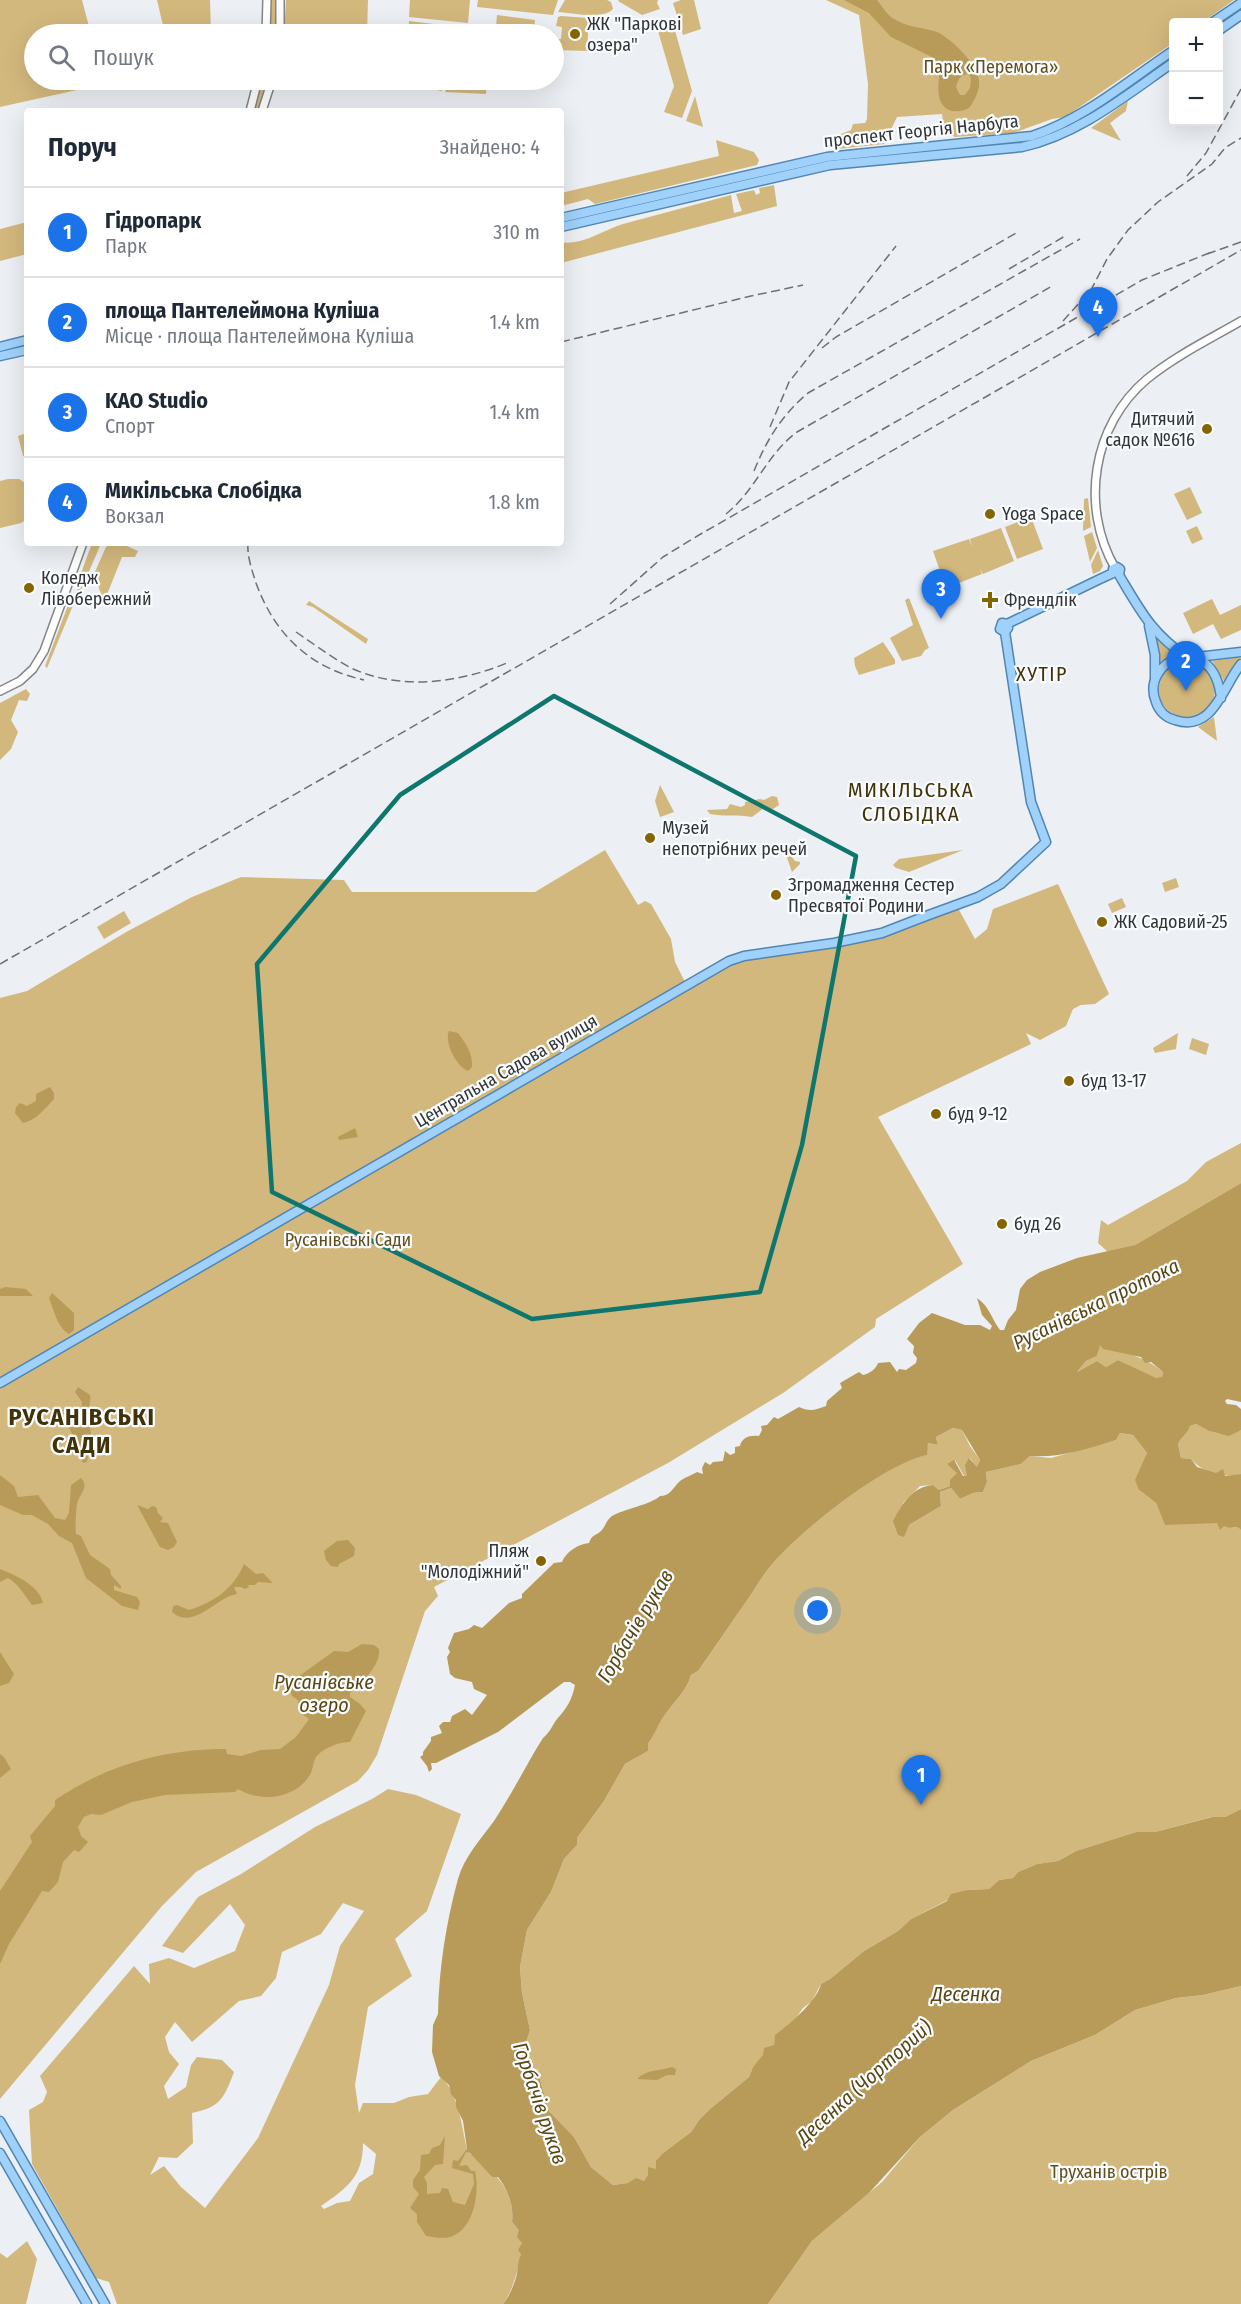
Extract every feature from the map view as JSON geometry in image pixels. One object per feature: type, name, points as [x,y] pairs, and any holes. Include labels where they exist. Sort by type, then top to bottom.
[{"type":"main road","points":[[1219,18],[1241,3]]},
{"type":"main road","points":[[1223,28],[1241,15]]},
{"type":"main road","name":"проспект Георгія Нарбута","points":[[757,177],[826,157],[1032,136],[1054,129],[1079,115],[1169,53]]},
{"type":"main road","name":"проспект Георгія Нарбута","points":[[757,177],[830,165],[1022,147],[1037,143],[1060,136],[1081,125],[1169,65]]},
{"type":"main road","points":[[564,217],[757,177]]},
{"type":"main road","points":[[564,226],[757,177]]},
{"type":"main road","points":[[0,347],[24,341]]},
{"type":"main road","points":[[0,356],[24,351]]},
{"type":"main road","points":[[1116,572],[1148,622],[1164,640],[1210,667],[1217,676],[1221,698]]},
{"type":"main road","name":"Центральна Садова вулиця","points":[[0,1383],[729,961],[744,956],[882,933],[987,892],[1001,884],[1046,842],[1031,802],[1006,628],[1116,572]]},
{"type":"main road","points":[[1148,622],[1155,655],[1153,693],[1159,709],[1169,718],[1178,722],[1195,722],[1203,719],[1218,704],[1227,683],[1241,664]]},
{"type":"main road","points":[[1155,681],[1164,667],[1174,660],[1241,652]]},
{"type":"main road","points":[[0,2121],[105,2304]]},
{"type":"main road","points":[[0,2153],[87,2304]]},
{"type":"street","points":[[266,24],[267,0]]},
{"type":"street","points":[[280,0],[280,24]]},
{"type":"street","points":[[251,108],[255,90]]},
{"type":"street","points":[[262,108],[268,90]]},
{"type":"street","points":[[1116,572],[1100,531],[1095,495],[1097,462],[1112,423],[1126,400],[1147,379],[1166,364],[1241,321]]},
{"type":"street","points":[[0,691],[20,681],[33,669],[44,651],[82,546]]},
{"type":"highlighted area","points":[[554,696],[856,856],[802,1145],[760,1292],[532,1319],[272,1192],[257,964],[400,795]]},
{"type":"green space","points":[[0,0],[82,0],[88,24],[24,24],[24,90],[77,90],[0,107]]},
{"type":"green space","points":[[157,0],[210,0],[211,24],[163,24]]},
{"type":"green space","points":[[271,0],[278,0],[277,24],[270,24]]},
{"type":"green space","points":[[286,0],[368,0],[367,24],[285,24]]},
{"type":"green space","points":[[410,0],[470,0],[468,23],[409,17]]},
{"type":"green space","points":[[478,0],[558,0],[553,15],[477,7]]},
{"type":"green space","points":[[565,0],[607,0],[611,2],[613,9],[595,15],[558,12]]},
{"type":"green space","points":[[619,0],[658,0],[660,9],[642,15]]},
{"type":"green space","points":[[681,0],[694,0],[701,29],[683,35],[673,3]]},
{"type":"green space","name":"Парк «Перемога»","points":[[826,0],[1234,0],[1209,18],[1169,18],[1169,46],[1065,117],[1052,119],[1013,133],[955,137],[944,131],[942,114],[897,117],[884,144],[837,149],[836,136],[851,130],[853,124],[865,123],[867,119],[868,84],[859,15]]},
{"type":"green space","points":[[497,15],[535,20],[535,24],[496,24]]},
{"type":"green space","points":[[558,17],[589,18],[587,51],[564,50],[564,24],[556,24]]},
{"type":"green space","points":[[672,20],[692,91],[682,118],[664,112],[674,86],[656,24]]},
{"type":"green space","points":[[409,21],[434,24],[409,24]]},
{"type":"green space","points":[[258,90],[266,90],[262,108],[254,108]]},
{"type":"green space","points":[[446,90],[486,90],[486,94],[445,92]]},
{"type":"green space","points":[[695,96],[703,127],[686,121]]},
{"type":"green space","points":[[1128,101],[1126,111],[1110,123],[1121,141],[1091,128]]},
{"type":"green space","points":[[716,140],[754,152],[759,160],[757,165],[595,204],[588,199],[564,205],[564,192],[719,156]]},
{"type":"green space","points":[[774,185],[777,206],[564,262],[564,242],[585,240],[623,224],[731,195],[734,213],[742,211],[736,194],[754,190],[756,195],[760,193],[759,188]]},
{"type":"green space","points":[[24,223],[24,255],[0,261],[0,229]]},
{"type":"green space","points":[[24,434],[24,456],[23,456],[18,436]]},
{"type":"green space","points":[[19,479],[24,482],[24,521],[0,528],[0,481]]},
{"type":"green space","points":[[1190,487],[1202,513],[1187,520],[1174,494]]},
{"type":"green space","points":[[1088,498],[1091,527],[1083,531],[1084,499]]},
{"type":"green space","points":[[1031,517],[1043,549],[1017,559],[1005,527]]},
{"type":"green space","points":[[1197,526],[1203,539],[1192,544],[1186,531]]},
{"type":"green space","points":[[1001,528],[1014,561],[983,574],[980,569],[982,574],[946,588],[933,551],[969,539],[972,547],[970,539]]},
{"type":"green space","points":[[1092,532],[1097,548],[1090,562],[1084,536]]},
{"type":"green space","points":[[91,546],[100,546],[81,590],[78,591],[76,587]]},
{"type":"green space","points":[[127,546],[138,551],[135,557],[122,557],[104,602],[94,574],[106,547]]},
{"type":"green space","points":[[1098,550],[1103,566],[1100,571],[1093,574],[1091,565]]},
{"type":"green space","points":[[909,598],[929,648],[921,656],[902,661],[890,638],[913,625],[905,600]]},
{"type":"green space","points":[[1212,599],[1220,615],[1241,605],[1241,630],[1221,639],[1213,624],[1193,634],[1183,613]]},
{"type":"green space","points":[[70,600],[74,603],[47,668],[45,666]]},
{"type":"green space","points":[[309,601],[368,639],[366,644],[313,607],[306,605]]},
{"type":"green space","points":[[1157,639],[1167,649],[1176,653],[1159,664]]},
{"type":"green space","points":[[883,642],[895,660],[895,664],[859,675],[854,658]]},
{"type":"green space","points":[[1241,657],[1224,681],[1212,661]]},
{"type":"green space","points":[[1181,662],[1193,662],[1207,670],[1215,684],[1213,701],[1207,710],[1193,718],[1181,718],[1164,706],[1159,696],[1159,684],[1171,667]]},
{"type":"green space","points":[[26,689],[30,694],[27,701],[19,700],[11,720],[18,732],[11,749],[0,760],[0,703]]},
{"type":"green space","points":[[1214,717],[1217,741],[1198,727]]},
{"type":"green space","points":[[660,785],[674,812],[660,817],[655,801]]},
{"type":"green space","points":[[772,796],[777,797],[779,805],[773,809],[764,808],[752,817],[715,815],[710,814],[707,810],[727,809],[730,804],[741,807],[745,805],[745,802],[764,800]]},
{"type":"green space","points":[[795,849],[796,853],[792,857],[800,864],[792,872],[786,855]]},
{"type":"green space","name":"Русанівські Сади","points":[[605,850],[638,905],[645,901],[651,904],[671,939],[675,962],[688,988],[734,961],[836,945],[958,908],[975,939],[987,929],[993,909],[1058,884],[1109,994],[1095,1004],[1081,1005],[1073,1009],[1066,1026],[1040,1040],[1026,1033],[1031,1044],[878,1117],[963,1264],[876,1319],[875,1327],[783,1393],[668,1463],[434,1587],[438,1596],[425,1611],[377,1755],[368,1770],[358,1781],[196,1872],[162,1906],[0,2099],[0,998],[27,991],[128,931],[192,897],[241,877],[344,880],[352,892],[535,892]]},
{"type":"green space","points":[[963,850],[909,872],[893,865],[899,859]]},
{"type":"green space","points":[[1176,878],[1179,887],[1165,892],[1162,883]]},
{"type":"green space","points":[[1122,898],[1126,907],[1112,913],[1108,904]]},
{"type":"green space","points":[[124,911],[131,923],[104,939],[97,927]]},
{"type":"green space","points":[[1178,1033],[1176,1049],[1155,1053],[1153,1048]]},
{"type":"green space","points":[[1192,1038],[1209,1044],[1206,1055],[1189,1049]]},
{"type":"green space","points":[[1241,1143],[1241,1183],[1135,1245],[1108,1252],[1098,1243],[1101,1220],[1108,1225],[1187,1181],[1206,1162]]},
{"type":"green space","points":[[1099,1344],[1148,1362],[1163,1372],[1162,1378],[1156,1379],[1118,1360],[1106,1367],[1097,1361],[1077,1372],[1086,1361],[1097,1356]]},
{"type":"green space","points":[[1196,1424],[1218,1433],[1241,1430],[1241,1474],[1221,1475],[1201,1468],[1191,1459],[1181,1458],[1178,1444],[1190,1426]]},
{"type":"green space","points":[[953,1428],[962,1430],[980,1460],[977,1468],[970,1458],[968,1476],[964,1476],[955,1460],[957,1473],[950,1486],[939,1490],[933,1485],[920,1486],[903,1503],[909,1525],[941,1506],[940,1492],[951,1488],[960,1499],[973,1493],[983,1492],[987,1482],[986,1472],[1021,1464],[1030,1456],[1051,1458],[1116,1440],[1120,1433],[1133,1435],[1147,1453],[1139,1490],[1156,1503],[1165,1524],[1217,1522],[1229,1528],[1237,1527],[1241,1530],[1241,1809],[1225,1817],[1211,1817],[1155,1832],[1136,1832],[1076,1851],[1058,1861],[1037,1864],[1018,1872],[1013,1878],[999,1880],[989,1889],[967,1890],[911,1919],[898,1931],[864,1951],[821,1984],[812,2001],[803,2008],[794,2021],[776,2035],[774,2045],[753,2067],[749,2077],[710,2109],[691,2132],[663,2153],[656,2169],[644,2181],[613,2185],[591,2167],[574,2137],[549,2111],[539,2076],[528,2061],[525,2046],[530,2030],[522,1993],[520,1967],[527,1930],[551,1892],[564,1859],[577,1845],[577,1838],[604,1801],[625,1764],[648,1751],[647,1743],[660,1722],[770,1566],[804,1533],[845,1500],[889,1471],[926,1455],[928,1443],[938,1445],[936,1437]]},
{"type":"green space","points":[[388,1789],[416,1795],[461,1814],[427,1911],[395,1939],[412,1976],[368,2007],[355,2085],[359,2113],[363,2103],[394,2103],[409,2097],[428,2094],[441,2077],[447,2084],[456,2101],[466,2151],[474,2156],[492,2177],[497,2177],[504,2187],[511,2204],[512,2222],[519,2229],[521,2236],[521,2257],[507,2298],[503,2304],[117,2304],[109,2282],[96,2278],[32,2164],[29,2110],[43,2102],[47,2092],[40,2076],[134,1966],[150,1984],[149,1964],[169,1958],[194,1968],[235,1951],[245,1925],[230,1904],[183,1953],[162,1946],[198,1897],[241,1874],[315,1827]],"holes":[[[343,1903],[364,1911],[340,1946],[329,1985],[258,2138],[205,2208],[181,2187],[164,2166],[150,2175],[159,2157],[177,2158],[193,2143],[192,2113],[209,2108],[220,2100],[234,2072],[222,2060],[197,2057],[191,2065],[186,2087],[168,2099],[164,2086],[179,2064],[169,2052],[165,2037],[175,2022],[192,2042],[239,2001],[261,1996],[276,1978],[282,1952],[321,1934]],[[363,2143],[376,2154],[373,2174],[359,2183],[350,2201],[337,2203],[324,2209],[321,2206],[346,2187],[357,2173]]]},
{"type":"green space","name":"Труханів острів","points":[[1241,1986],[1241,2304],[768,2304],[812,2241],[882,2182],[920,2137],[953,2110],[1031,2061],[1095,2035],[1135,2010],[1176,1998],[1203,1995]]},
{"type":"green space","points":[[27,2241],[37,2259],[26,2304],[0,2304],[0,2253],[7,2258]]},
{"type":"water","points":[[844,0],[877,0],[893,18],[906,25],[937,32],[956,46],[974,67],[979,81],[978,91],[970,107],[957,111],[946,108],[939,98],[938,91],[940,64],[934,58],[891,37],[869,13]],"holes":[[[968,74],[971,78],[970,88],[965,95],[960,95],[956,87],[959,80],[963,75]]]},
{"type":"water","points":[[449,1031],[458,1033],[468,1049],[472,1067],[468,1071],[459,1064],[452,1053],[448,1041]]},
{"type":"water","points":[[50,1087],[54,1093],[54,1099],[37,1116],[23,1123],[15,1113],[16,1107],[20,1103],[27,1106],[36,1101],[36,1094]]},
{"type":"water","points":[[355,1128],[358,1137],[339,1140],[338,1137]]},
{"type":"water","points":[[1241,1183],[1241,1402],[1227,1399],[1225,1401],[1241,1409],[1241,1430],[1229,1436],[1209,1431],[1196,1424],[1190,1426],[1178,1444],[1181,1458],[1191,1459],[1197,1467],[1216,1473],[1223,1469],[1225,1476],[1241,1474],[1241,1530],[1237,1527],[1224,1526],[1220,1530],[1217,1523],[1165,1525],[1156,1503],[1139,1490],[1135,1480],[1147,1453],[1133,1435],[1120,1433],[1116,1440],[1095,1447],[1063,1454],[1030,1456],[1021,1464],[986,1472],[987,1482],[983,1492],[973,1493],[960,1499],[951,1488],[940,1492],[941,1506],[909,1525],[904,1537],[898,1535],[893,1521],[909,1497],[926,1486],[933,1485],[939,1490],[950,1486],[950,1480],[957,1473],[947,1464],[954,1460],[963,1476],[967,1476],[965,1465],[969,1458],[977,1467],[980,1460],[962,1430],[953,1428],[936,1437],[938,1445],[928,1443],[927,1455],[909,1461],[867,1484],[824,1516],[770,1566],[698,1671],[691,1675],[686,1687],[662,1719],[648,1743],[648,1751],[625,1764],[604,1801],[577,1838],[577,1845],[564,1859],[551,1892],[527,1930],[520,1967],[522,1993],[530,2030],[525,2046],[528,2061],[539,2076],[549,2111],[574,2137],[591,2167],[613,2185],[628,2183],[636,2178],[644,2181],[648,2175],[648,2167],[656,2169],[656,2161],[663,2153],[691,2132],[710,2109],[749,2077],[753,2067],[763,2055],[764,2048],[774,2045],[775,2035],[809,2005],[821,1984],[864,1951],[898,1931],[911,1919],[947,1901],[951,1894],[967,1890],[989,1889],[999,1880],[1013,1878],[1018,1872],[1037,1864],[1058,1861],[1076,1851],[1136,1832],[1155,1832],[1212,1817],[1225,1817],[1241,1809],[1241,1986],[1203,1995],[1176,1998],[1135,2010],[1095,2035],[1031,2061],[953,2110],[920,2137],[869,2193],[812,2241],[768,2304],[503,2304],[516,2278],[521,2254],[518,2250],[522,2243],[517,2237],[519,2230],[512,2222],[512,2210],[505,2187],[498,2177],[492,2177],[470,2153],[466,2152],[459,2166],[467,2165],[471,2171],[475,2171],[476,2199],[465,2227],[458,2233],[444,2238],[426,2236],[417,2222],[417,2214],[410,2208],[419,2194],[413,2187],[413,2180],[420,2170],[421,2155],[429,2154],[432,2148],[440,2145],[445,2136],[443,2164],[435,2165],[424,2177],[427,2183],[427,2194],[440,2193],[442,2188],[448,2189],[453,2202],[465,2205],[474,2184],[473,2174],[452,2168],[453,2160],[458,2161],[467,2149],[463,2121],[449,2085],[439,2076],[432,2052],[433,2025],[438,2014],[444,1946],[450,1912],[464,1863],[501,1811],[543,1738],[566,1707],[575,1685],[564,1682],[498,1732],[436,1763],[431,1763],[432,1769],[429,1772],[420,1757],[431,1741],[431,1737],[442,1733],[439,1726],[443,1722],[450,1722],[452,1716],[465,1709],[472,1715],[487,1695],[474,1689],[472,1682],[455,1678],[450,1674],[447,1657],[454,1633],[469,1629],[474,1625],[482,1628],[509,1603],[522,1598],[522,1594],[554,1563],[562,1562],[573,1549],[589,1543],[612,1516],[666,1495],[681,1481],[697,1472],[703,1474],[702,1468],[705,1462],[710,1465],[713,1462],[723,1461],[725,1451],[730,1455],[735,1453],[735,1447],[740,1446],[747,1437],[759,1436],[761,1426],[767,1425],[774,1417],[778,1419],[799,1407],[812,1410],[826,1406],[827,1401],[842,1388],[840,1383],[859,1372],[863,1375],[868,1374],[878,1363],[890,1362],[897,1372],[899,1369],[906,1370],[916,1363],[917,1358],[913,1353],[914,1346],[907,1339],[919,1323],[932,1313],[965,1325],[980,1325],[990,1330],[992,1326],[982,1315],[977,1298],[988,1309],[1000,1330],[1004,1330],[1016,1310],[1020,1289],[1027,1280],[1040,1272],[1077,1258],[1135,1245]],"holes":[[[1100,1345],[1103,1349],[1141,1357],[1145,1363],[1151,1362],[1163,1372],[1162,1377],[1156,1378],[1118,1360],[1106,1367],[1097,1361],[1077,1372],[1086,1361],[1097,1356]]]},
{"type":"water","points":[[5,1287],[26,1289],[33,1296],[0,1296],[0,1289]]},
{"type":"water","points":[[52,1293],[74,1313],[74,1330],[69,1334],[56,1318],[49,1298]]},
{"type":"water","points":[[78,1387],[90,1395],[89,1416],[93,1447],[89,1449],[87,1462],[83,1463],[73,1435],[66,1424],[77,1423],[81,1413],[82,1402],[75,1392]]},
{"type":"water","points":[[0,1475],[14,1486],[18,1497],[38,1495],[55,1518],[65,1520],[69,1513],[71,1485],[81,1478],[84,1488],[77,1504],[76,1534],[81,1536],[90,1555],[110,1569],[111,1575],[121,1586],[121,1589],[114,1585],[114,1590],[137,1597],[140,1602],[138,1610],[122,1606],[86,1578],[72,1543],[59,1536],[48,1524],[32,1515],[23,1515],[0,1505]]},
{"type":"water","points":[[137,1505],[148,1509],[152,1506],[156,1507],[163,1518],[160,1522],[168,1523],[177,1542],[174,1547],[168,1550],[160,1547]]},
{"type":"water","points":[[348,1540],[355,1548],[354,1556],[339,1564],[338,1567],[331,1566],[326,1560],[324,1551],[337,1541]]},
{"type":"water","points":[[244,1564],[256,1574],[263,1573],[273,1583],[258,1582],[255,1585],[248,1585],[249,1587],[245,1589],[234,1587],[237,1594],[188,1618],[180,1617],[172,1612],[173,1606],[177,1605],[189,1610],[215,1598],[235,1580]]},
{"type":"water","points":[[0,1569],[32,1586],[43,1603],[32,1605],[19,1587],[8,1578],[0,1582]]},
{"type":"water","name":"Русанівське озеро","points":[[362,1644],[374,1645],[379,1649],[374,1667],[350,1693],[350,1697],[366,1711],[350,1742],[332,1746],[319,1754],[304,1783],[286,1794],[266,1797],[238,1789],[235,1792],[165,1795],[132,1802],[101,1815],[91,1814],[84,1817],[78,1827],[81,1836],[88,1842],[79,1852],[74,1850],[63,1862],[58,1882],[49,1892],[42,1891],[9,1944],[0,1964],[0,1891],[32,1842],[30,1836],[55,1806],[55,1800],[116,1768],[158,1756],[226,1749],[227,1754],[241,1756],[261,1750],[280,1749],[296,1737],[309,1719],[299,1712],[298,1700],[292,1696],[290,1689],[295,1679],[334,1651],[348,1652]]},
{"type":"water","points":[[0,1652],[14,1674],[9,1683],[0,1686]]},
{"type":"water","points":[[0,1754],[11,1769],[0,1778]]},
{"type":"water","points":[[672,2067],[676,2069],[675,2075],[667,2075],[657,2080],[637,2079],[649,2072]]},
{"type":"railway","points":[[1187,176],[1206,153],[1241,89]]},
{"type":"railway","points":[[1063,321],[1091,290],[1107,259],[1128,230],[1158,202],[1212,164],[1225,148],[1241,138]]},
{"type":"railway","points":[[822,348],[836,337],[1018,232]]},
{"type":"railway","points":[[1009,269],[1065,236]]},
{"type":"railway","points":[[754,471],[776,428],[790,410],[808,393],[1080,239]]},
{"type":"railway","points":[[1207,254],[1241,242]]},
{"type":"railway","points":[[770,427],[789,382],[896,246]]},
{"type":"railway","points":[[0,964],[1241,250]]},
{"type":"railway","points":[[610,604],[663,557],[699,535],[1142,280],[1214,251]]},
{"type":"railway","points":[[564,341],[803,285]]},
{"type":"railway","points":[[726,514],[745,495],[777,451],[797,432],[1054,285]]},
{"type":"railway","points":[[248,546],[256,583],[264,602],[284,633],[311,658],[345,675],[364,680]]},
{"type":"railway","points":[[296,632],[351,668],[390,680],[430,682],[451,679],[509,662]]},
{"type":"place","name":"ЖК \"Паркові озера\"","points":[[575,34]]},
{"type":"place","name":"Микільська Слобідка","points":[[1098,337]]},
{"type":"place","name":"Дитячий садок №616","points":[[1207,429]]},
{"type":"place","name":"Yoga Space","points":[[990,514]]},
{"type":"place","name":"Коледж Лівобережний","points":[[29,588]]},
{"type":"place","name":"Френдлік","points":[[990,600]]},
{"type":"place","name":"KAO Studio","points":[[941,619]]},
{"type":"place","name":"площа Пантелеймона Куліша","points":[[1186,691]]},
{"type":"place","name":"Музей непотрібних речей","points":[[650,838]]},
{"type":"place","name":"Згромадження Сестер Пресвятої Родини","points":[[776,895]]},
{"type":"place","name":"ЖК Садовий-25","points":[[1102,922]]},
{"type":"place","name":"буд 13-17","points":[[1069,1081]]},
{"type":"place","name":"буд 9-12","points":[[936,1114]]},
{"type":"place","name":"буд 26","points":[[1002,1224]]},
{"type":"place","name":"Пляж \"Молодіжний\"","points":[[541,1561]]},
{"type":"place","name":"Гідропарк","points":[[921,1805]]},
{"type":"district","name":"ХУТІР","points":[[1042,674]]},
{"type":"district","name":"МИКІЛЬСЬКА СЛОБІДКА","points":[[911,802]]},
{"type":"district","name":"РУСАНІВСЬКІ САДИ","points":[[82,1431]]},
{"type":"water label","name":"Русанівська протока","points":[[1096,1304]]},
{"type":"water label","name":"Горбачів рукав","points":[[635,1626]]},
{"type":"water label","name":"Десенка","points":[[966,1994]]},
{"type":"water label","name":"Десенка (Чорторий)","points":[[864,2082]]},
{"type":"water label","name":"Горбачів рукав","points":[[540,2103]]}]
